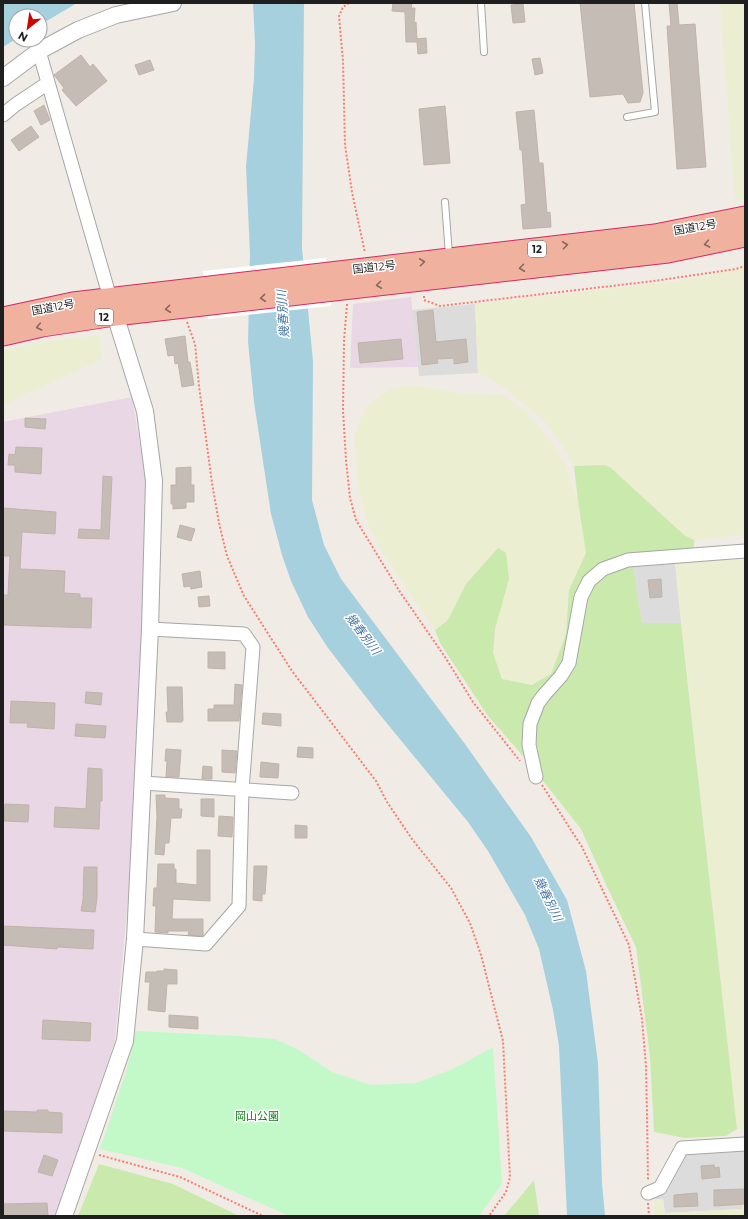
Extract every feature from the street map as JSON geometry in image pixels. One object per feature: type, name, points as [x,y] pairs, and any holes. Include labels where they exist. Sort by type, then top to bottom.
[{"type":"highway","name":"国道12号","points":[[334,284],[368,268],[655,235],[745,217]]},
{"type":"highway","name":"国道12号","points":[[3,335],[42,326],[112,306],[334,284],[422,280],[668,252],[745,236]]},
{"type":"highway","name":"国道12号","points":[[3,318],[73,303],[112,306],[183,307],[206,296]]},
{"type":"street","points":[[3,78],[39,51],[78,30],[116,15],[173,3]]},
{"type":"street","points":[[39,51],[112,306],[145,411],[154,481],[150,629],[135,939],[125,1041],[64,1216]]},
{"type":"street","points":[[3,115],[48,83]]},
{"type":"street","points":[[536,777],[529,745],[530,724],[533,714],[541,699],[570,663],[581,596],[589,581],[603,569],[628,560],[745,551]]},
{"type":"street","points":[[135,939],[206,944],[239,906],[242,790],[253,647],[244,634],[150,629]]},
{"type":"street","points":[[143,783],[292,793]]},
{"type":"street","points":[[648,1193],[660,1188],[682,1148],[745,1144]]},
{"type":"lane","points":[[482,3],[484,52]]},
{"type":"lane","points":[[628,117],[655,112],[645,3]]},
{"type":"lane","points":[[445,202],[450,259]]},
{"type":"path","points":[[349,3],[343,7],[339,16],[343,61],[345,145],[352,192],[368,268]]},
{"type":"path","points":[[422,280],[424,300],[440,306],[654,281],[736,269],[745,266]]},
{"type":"path","points":[[334,284],[343,372],[343,410],[346,460],[350,498],[356,520],[400,592],[473,702],[519,760],[536,777],[568,824],[582,846],[629,944],[642,1019],[646,1066],[649,1216]]},
{"type":"path","points":[[183,307],[187,324],[195,344],[199,386],[219,524],[227,556],[244,596],[292,671],[376,781],[387,802],[412,839],[451,888],[470,923],[481,955],[503,1041],[510,1177],[506,1192],[490,1216]]},
{"type":"path","points":[[87,1152],[118,1159],[180,1177],[263,1216]]},
{"type":"shaded area","points":[[411,297],[418,367],[350,368],[353,304]]},
{"type":"shaded area","points":[[475,304],[478,373],[419,376],[412,310]]},
{"type":"shaded area","points":[[132,397],[147,488],[140,708],[131,866],[115,1041],[55,1216],[3,1216],[3,422]]},
{"type":"shaded area","points":[[675,562],[681,623],[642,623],[632,564]]},
{"type":"shaded area","points":[[745,1150],[745,1198],[743,1199],[742,1209],[665,1213],[663,1199],[654,1199],[684,1151]]},
{"type":"green space","points":[[720,3],[745,3],[745,199],[735,201]]},
{"type":"green space","points":[[745,268],[745,535],[694,540],[684,535],[605,465],[574,466],[562,445],[543,420],[504,387],[478,373],[475,304],[685,280]]},
{"type":"green space","points":[[99,335],[102,359],[3,405],[3,351],[38,342]]},
{"type":"green space","points":[[410,385],[460,393],[502,394],[526,412],[549,438],[565,465],[578,501],[586,553],[569,590],[566,634],[551,674],[532,685],[502,679],[493,653],[495,629],[509,579],[466,584],[448,620],[435,630],[384,555],[369,527],[359,492],[354,436],[365,408],[389,389]]},
{"type":"green space","points":[[605,465],[611,468],[684,535],[694,540],[694,550],[631,556],[642,623],[681,623],[737,1129],[726,1136],[685,1138],[654,1132],[650,1056],[636,947],[581,829],[528,762],[488,716],[440,643],[435,630],[448,620],[466,584],[498,548],[506,553],[509,579],[495,629],[493,653],[502,679],[532,685],[551,674],[566,634],[569,590],[586,553],[574,466]]},
{"type":"green space","points":[[745,556],[745,1129],[737,1129],[675,562]]},
{"type":"green space","name":"岡山公園","points":[[136,1031],[275,1039],[297,1049],[332,1072],[371,1085],[416,1083],[453,1069],[493,1047],[502,1184],[479,1216],[289,1216],[182,1168],[100,1149],[126,1072]]},
{"type":"green space","points":[[99,1164],[173,1184],[239,1216],[78,1216]]},
{"type":"green space","points":[[534,1180],[539,1216],[504,1216]]},
{"type":"green space","points":[[743,1198],[745,1198],[745,1216],[655,1216],[654,1199],[663,1199],[665,1213],[742,1209]]},
{"type":"water","points":[[3,3],[77,3],[48,20],[48,8],[8,8],[8,44],[3,47]]},
{"type":"water","name":"幾春別川","points":[[253,3],[304,3],[302,248],[313,361],[312,500],[324,545],[341,579],[465,744],[531,837],[567,900],[586,971],[598,1063],[602,1183],[605,1216],[567,1216],[559,1046],[553,1010],[539,949],[525,915],[488,851],[468,822],[376,710],[328,648],[308,617],[291,581],[282,555],[271,514],[254,402],[248,342],[250,254],[246,167],[254,78],[255,44]]},
{"type":"pier","points":[[326,258],[331,306],[208,319],[203,271]]},
{"type":"building","points":[[393,3],[412,3],[411,8],[415,8],[414,23],[416,22],[417,39],[426,38],[427,53],[418,54],[417,42],[406,42],[405,12],[392,11]]},
{"type":"building","points":[[580,3],[634,3],[643,93],[640,102],[628,103],[623,94],[590,97]]},
{"type":"building","points":[[669,3],[677,3],[679,25],[695,24],[706,167],[677,169],[667,26],[671,26]]},
{"type":"building","points":[[523,4],[525,22],[513,23],[511,5]]},
{"type":"building","points":[[81,55],[90,67],[93,64],[107,81],[76,106],[62,90],[64,88],[54,75]]},
{"type":"building","points":[[540,58],[543,73],[535,75],[532,59]]},
{"type":"building","points":[[150,60],[154,70],[139,75],[135,65]]},
{"type":"building","points":[[44,105],[50,120],[41,125],[34,111]]},
{"type":"building","points":[[445,106],[450,163],[424,165],[419,109]]},
{"type":"building","points":[[534,110],[539,163],[543,163],[547,213],[550,212],[551,227],[523,229],[521,205],[526,204],[522,150],[520,150],[516,112]]},
{"type":"building","points":[[31,126],[39,137],[19,151],[11,140]]},
{"type":"building","points":[[433,310],[436,342],[466,339],[468,362],[454,364],[454,358],[437,359],[438,363],[422,365],[417,312]]},
{"type":"building","points":[[185,336],[188,362],[190,362],[194,385],[182,387],[178,363],[175,364],[174,355],[168,356],[165,339]]},
{"type":"building","points":[[401,339],[403,359],[360,363],[358,343]]},
{"type":"building","points":[[25,418],[46,419],[45,429],[25,427]]},
{"type":"building","points":[[16,447],[42,448],[41,474],[15,472],[15,465],[8,465],[9,454],[15,455]]},
{"type":"building","points":[[191,467],[191,485],[194,485],[194,502],[186,502],[186,508],[173,509],[173,504],[171,504],[171,485],[176,485],[176,468]]},
{"type":"building","points":[[103,476],[112,477],[109,539],[78,538],[79,529],[101,530]]},
{"type":"building","points":[[3,508],[56,512],[55,534],[22,532],[20,569],[65,571],[64,593],[80,594],[80,598],[92,598],[91,628],[3,625],[3,595],[8,595],[10,556],[3,556]]},
{"type":"building","points":[[180,525],[195,529],[191,541],[177,537]]},
{"type":"building","points":[[200,571],[202,587],[191,589],[190,586],[184,587],[182,574]]},
{"type":"building","points":[[661,579],[662,597],[650,598],[648,580]]},
{"type":"building","points":[[209,596],[210,606],[199,607],[198,597]]},
{"type":"building","points":[[208,652],[225,652],[225,669],[208,668]]},
{"type":"building","points":[[235,684],[242,685],[239,721],[208,721],[208,709],[214,709],[214,705],[234,705]]},
{"type":"building","points":[[167,687],[182,687],[182,722],[167,722]]},
{"type":"building","points":[[86,692],[102,693],[101,705],[85,703]]},
{"type":"building","points":[[11,701],[55,703],[54,729],[27,727],[28,723],[10,723]]},
{"type":"building","points":[[263,713],[281,714],[281,726],[262,724]]},
{"type":"building","points":[[76,724],[106,726],[105,738],[75,736]]},
{"type":"building","points":[[298,747],[313,748],[313,758],[297,757]]},
{"type":"building","points":[[166,749],[181,750],[179,777],[166,777]]},
{"type":"building","points":[[222,750],[237,751],[235,773],[222,772]]},
{"type":"building","points":[[261,762],[279,764],[278,778],[260,777]]},
{"type":"building","points":[[203,766],[212,767],[212,779],[202,779]]},
{"type":"building","points":[[88,768],[102,769],[102,801],[100,801],[99,829],[54,827],[55,807],[86,809]]},
{"type":"building","points":[[156,795],[165,795],[165,798],[179,799],[179,809],[182,809],[181,818],[171,818],[169,843],[165,843],[164,855],[155,854],[157,817]]},
{"type":"building","points":[[201,799],[214,799],[214,817],[201,816]]},
{"type":"building","points":[[5,804],[29,805],[28,822],[4,821]]},
{"type":"building","points":[[219,816],[233,817],[232,837],[218,836]]},
{"type":"building","points":[[295,825],[307,826],[307,838],[295,838]]},
{"type":"building","points":[[197,850],[210,850],[210,901],[173,899],[172,919],[203,919],[203,936],[188,935],[189,931],[168,931],[168,933],[155,932],[156,906],[153,906],[154,888],[157,888],[158,864],[174,864],[174,869],[176,869],[176,883],[197,885]]},
{"type":"building","points":[[254,866],[267,866],[265,894],[262,894],[262,901],[253,900]]},
{"type":"building","points":[[84,867],[97,867],[97,898],[95,912],[81,911],[83,900]]},
{"type":"building","points":[[3,926],[94,930],[93,949],[57,947],[57,949],[3,945]]},
{"type":"building","points":[[164,969],[177,970],[177,984],[167,984],[165,1012],[148,1010],[150,982],[145,982],[146,972],[164,971]]},
{"type":"building","points":[[169,1015],[198,1017],[198,1029],[169,1027]]},
{"type":"building","points":[[43,1020],[91,1023],[90,1041],[42,1039]]},
{"type":"building","points":[[37,1110],[48,1110],[48,1112],[62,1113],[62,1133],[3,1131],[3,1111],[37,1112]]},
{"type":"building","points":[[44,1155],[58,1160],[52,1176],[38,1172]]},
{"type":"building","points":[[714,1165],[715,1168],[719,1167],[720,1177],[702,1179],[701,1166]]},
{"type":"building","points":[[745,1189],[745,1204],[714,1206],[714,1190]]},
{"type":"building","points":[[697,1193],[698,1206],[674,1207],[674,1195]]},
{"type":"building","points":[[47,1203],[48,1216],[3,1216],[3,1204]]}]
